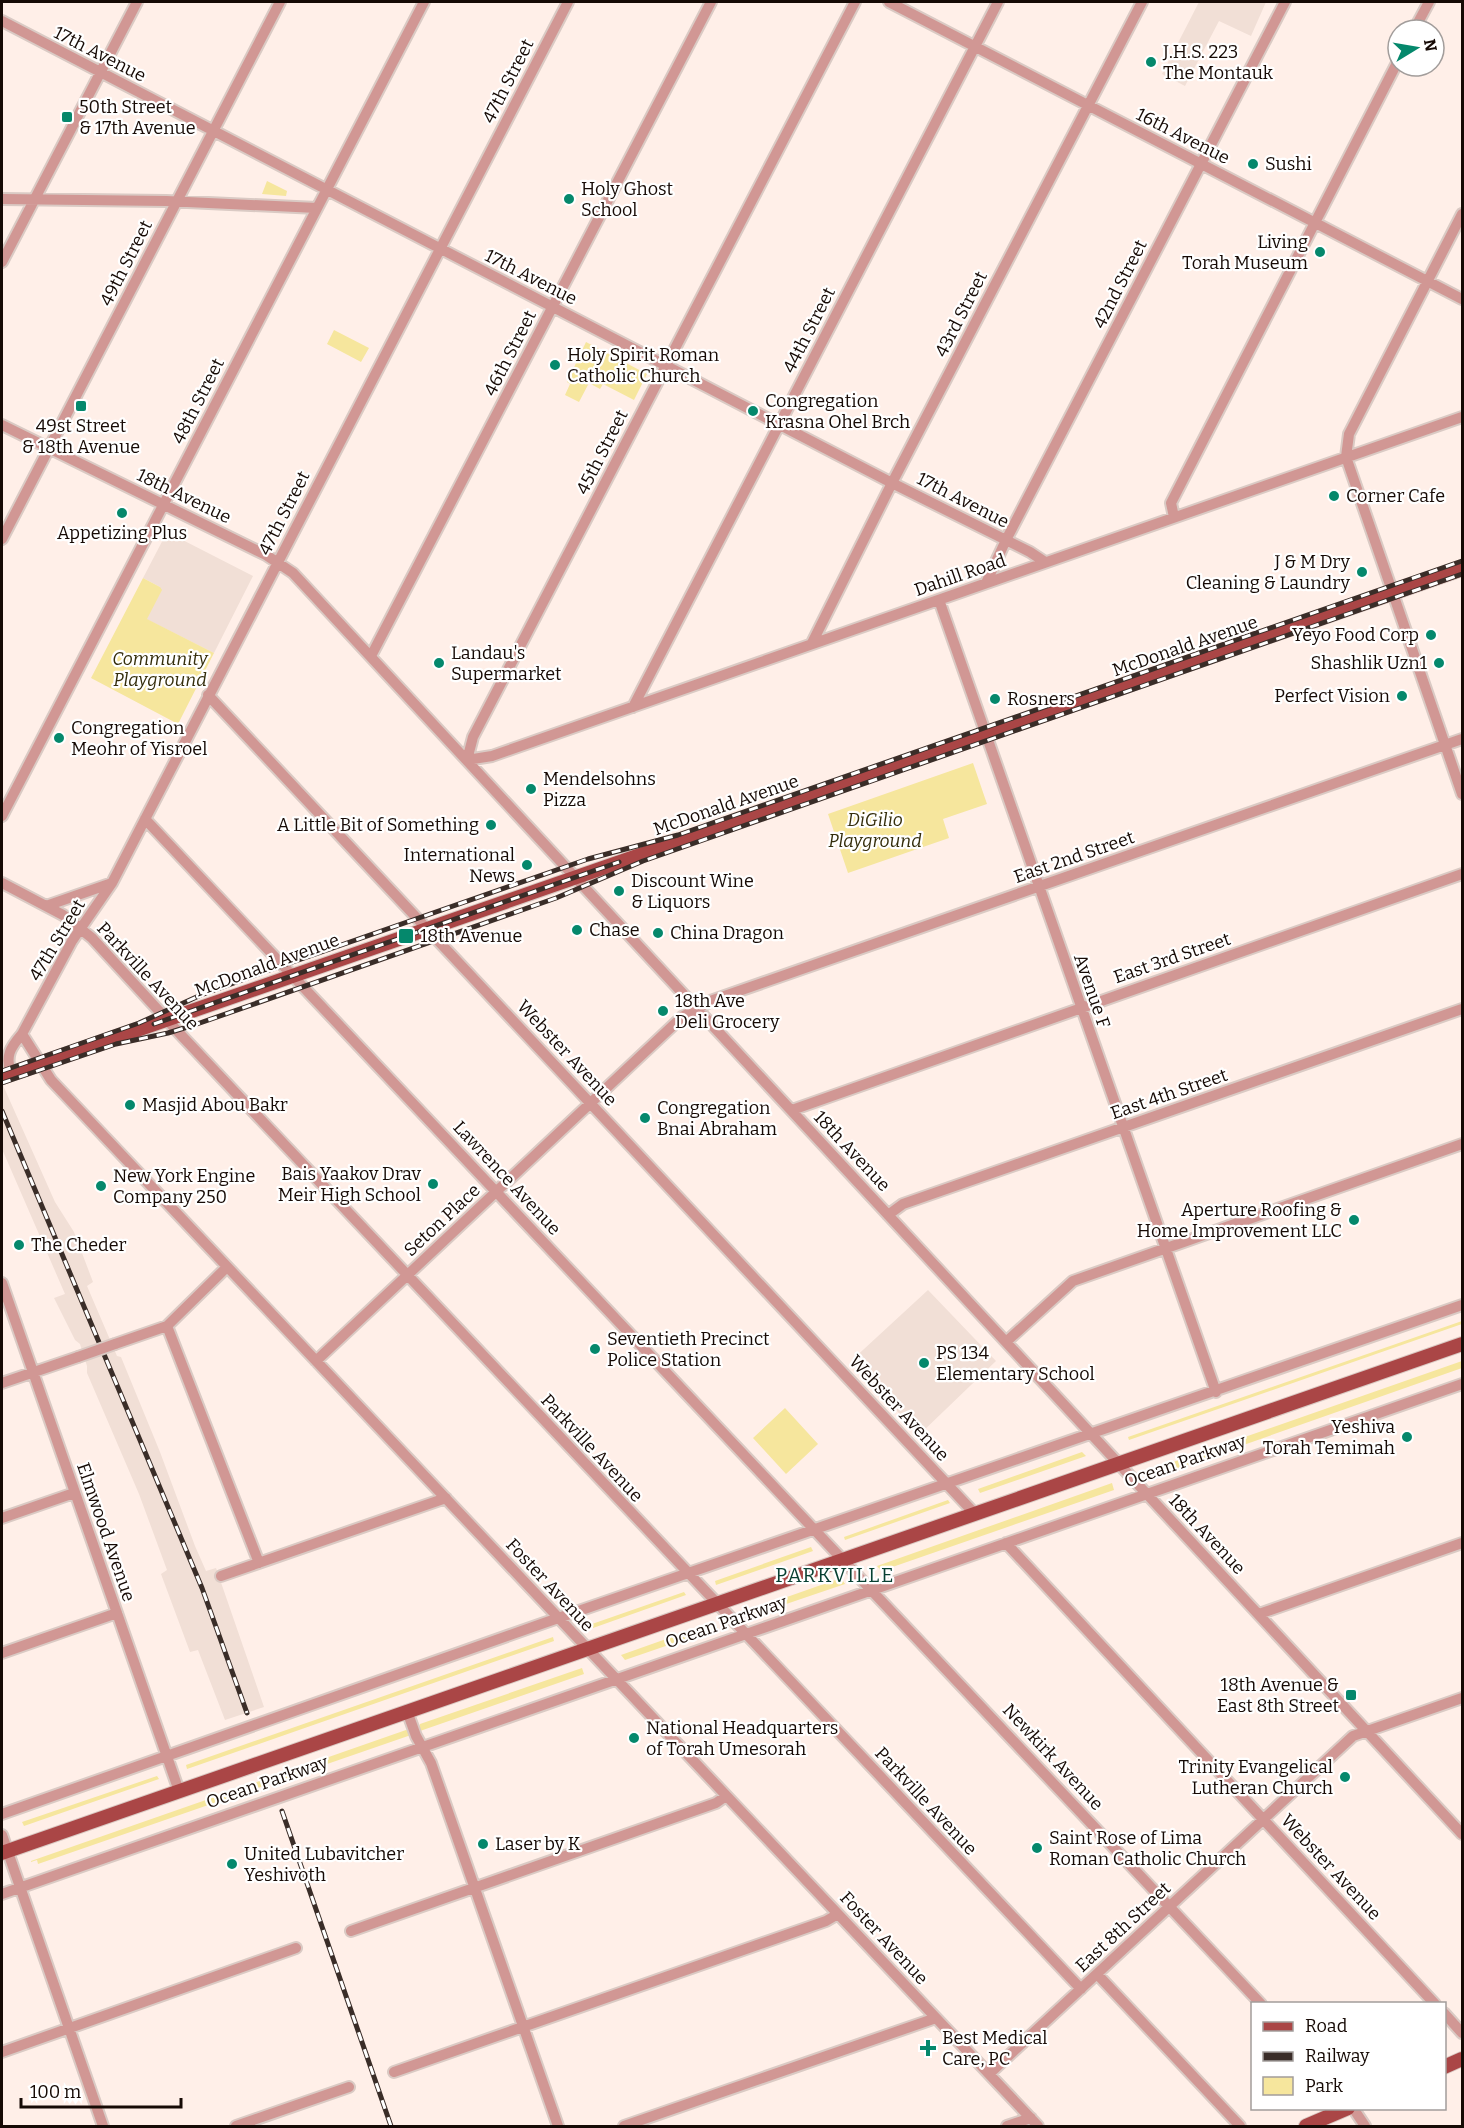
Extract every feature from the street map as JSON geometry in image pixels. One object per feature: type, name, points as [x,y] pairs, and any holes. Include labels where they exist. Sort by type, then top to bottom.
[{"type":"main road","name":"McDonald Avenue","points":[[6,1076],[428,927],[1462,569]]},
{"type":"main road","name":"Ocean Parkway","points":[[4,1852],[1462,1344]]},
{"type":"main road","points":[[1446,2066],[1462,2059]]},
{"type":"main road","points":[[1306,2127],[1346,2110]]},
{"type":"street","points":[[2,262],[137,2]]},
{"type":"street","name":"49th Street","points":[[2,539],[280,2]]},
{"type":"street","name":"48th Street","points":[[2,816],[424,2]]},
{"type":"street","name":"47th Street","points":[[6,1076],[13,1044],[22,1034],[81,929],[112,883],[568,2]]},
{"type":"street","name":"46th Street","points":[[371,656],[711,2]]},
{"type":"street","name":"45th Street","points":[[467,760],[474,735],[855,2]]},
{"type":"street","name":"16th Avenue","points":[[889,2],[1462,299]]},
{"type":"street","name":"44th Street","points":[[633,707],[998,2]]},
{"type":"street","name":"43rd Street","points":[[812,643],[892,483],[1142,2]]},
{"type":"street","name":"42nd Street","points":[[986,583],[1005,540],[1285,2]]},
{"type":"street","points":[[1420,18],[1429,2]]},
{"type":"street","name":"17th Avenue","points":[[2,21],[1046,562]]},
{"type":"street","points":[[1174,517],[1171,503],[1390,78]]},
{"type":"street","points":[[2,199],[177,201],[317,208]]},
{"type":"street","points":[[1462,214],[1349,434],[1346,457],[1462,794]]},
{"type":"street","name":"Dahill Road","points":[[467,760],[492,756],[1462,417]]},
{"type":"street","name":"18th Avenue","points":[[2,425],[163,504],[277,562],[293,573],[1462,1834]]},
{"type":"street","name":"Avenue F","points":[[939,600],[1216,1392]]},
{"type":"street","name":"Webster Avenue","points":[[208,695],[428,927],[975,1514]]},
{"type":"street","name":"East 2nd Street","points":[[698,1008],[713,1000],[1462,739]]},
{"type":"street","name":"Lawrence Avenue","points":[[145,819],[845,1560]]},
{"type":"street","name":"East 3rd Street","points":[[792,1110],[1462,874]]},
{"type":"street","name":"Parkville Avenue","points":[[2,882],[63,915],[92,938],[407,1276],[1081,1989]]},
{"type":"street","points":[[46,906],[112,883]]},
{"type":"street","name":"Seton Place","points":[[316,1361],[682,1017],[698,1008]]},
{"type":"street","name":"East 4th Street","points":[[888,1215],[903,1204],[1462,1009]]},
{"type":"street","points":[[22,1034],[40,1063]]},
{"type":"street","name":"Foster Avenue","points":[[40,1063],[51,1080],[226,1267],[1035,2122]]},
{"type":"street","points":[[1006,1342],[1073,1281],[1462,1144]]},
{"type":"street","points":[[2,1383],[167,1326],[226,1267]]},
{"type":"street","name":"Elmwood Avenue","points":[[2,1283],[178,1791]]},
{"type":"street","points":[[2,1814],[1462,1305]]},
{"type":"street","points":[[167,1326],[259,1563]]},
{"type":"street","name":"Ocean Parkway","points":[[2,1894],[1462,1384]]},
{"type":"street","points":[[2,1518],[74,1493]]},
{"type":"street","points":[[221,1576],[446,1498]]},
{"type":"street","name":"Webster Avenue","points":[[1006,1543],[1433,2002]]},
{"type":"street","points":[[1259,1614],[1462,1543]]},
{"type":"street","name":"Newkirk Avenue","points":[[845,1560],[1259,2002]]},
{"type":"street","points":[[2,1653],[117,1613]]},
{"type":"street","name":"East 8th Street","points":[[990,2074],[1353,1736],[1462,1698]]},
{"type":"street","points":[[407,1711],[416,1736],[428,1755],[558,2127]]},
{"type":"street","points":[[351,1931],[716,1803],[726,1796]]},
{"type":"street","points":[[2,1834],[4,1852],[20,1887],[103,2127]]},
{"type":"street","points":[[394,2072],[826,1921],[838,1914]]},
{"type":"street","points":[[2,2052],[297,1948]]},
{"type":"street","points":[[1097,1974],[1240,2127]]},
{"type":"street","points":[[1446,2015],[1462,2032]]},
{"type":"street","points":[[624,2127],[936,2018]]},
{"type":"street","points":[[236,2127],[350,2087]]},
{"type":"street","points":[[1354,2110],[1365,2127]]},
{"type":"street","points":[[1007,2127],[1035,2122]]},
{"type":"shaded area","points":[[1199,2],[1266,2],[1251,36],[1219,21],[1185,86],[1162,74]]},
{"type":"shaded area","points":[[167,532],[253,576],[214,653],[146,619],[160,587],[143,578]]},
{"type":"shaded area","points":[[2,1083],[55,1202],[74,1232],[93,1282],[87,1286],[117,1356],[121,1357],[206,1571],[216,1568],[264,1707],[225,1720],[198,1650],[190,1652],[161,1574],[167,1570],[139,1494],[87,1373],[80,1344],[75,1340],[54,1298],[65,1294],[2,1149]]},
{"type":"shaded area","name":"PS 134 Elementary School","points":[[928,1290],[996,1361],[919,1435],[851,1361]]},
{"type":"green space","points":[[267,181],[287,191],[286,196],[262,194]]},
{"type":"green space","points":[[334,330],[369,348],[361,362],[327,344]]},
{"type":"green space","points":[[586,342],[647,374],[634,400],[603,384],[600,389],[589,383],[579,402],[565,395],[570,384],[567,382]]},
{"type":"green space","name":"Community Playground","points":[[143,578],[162,590],[147,619],[214,653],[178,724],[91,678]]},
{"type":"green space","name":"DiGilio Playground","points":[[973,763],[987,804],[943,819],[949,838],[848,873],[828,814]]},
{"type":"green space","points":[[1462,1321],[1462,1324],[1129,1440],[1128,1437]]},
{"type":"green space","points":[[1462,1361],[1462,1368],[1161,1474],[1156,1468]]},
{"type":"green space","points":[[785,1408],[818,1444],[786,1474],[753,1438]]},
{"type":"green space","points":[[1082,1452],[1086,1456],[980,1493],[978,1489]]},
{"type":"green space","points":[[1112,1483],[1114,1490],[881,1571],[877,1566]]},
{"type":"green space","points":[[948,1500],[950,1503],[845,1540],[844,1537]]},
{"type":"green space","points":[[811,1547],[813,1551],[716,1585],[715,1581]]},
{"type":"green space","points":[[841,1578],[845,1584],[751,1616],[747,1611]]},
{"type":"green space","points":[[684,1592],[686,1595],[593,1628],[592,1624]]},
{"type":"green space","points":[[714,1622],[718,1628],[625,1660],[621,1655]]},
{"type":"green space","points":[[553,1637],[554,1641],[187,1769],[186,1765]]},
{"type":"green space","points":[[582,1668],[584,1674],[420,1731],[420,1724]]},
{"type":"green space","points":[[406,1730],[411,1735],[38,1864],[37,1860],[31,1862],[31,1861]]},
{"type":"green space","points":[[157,1776],[159,1779],[24,1826],[22,1822]]},
{"type":"railway","points":[[2,1071],[139,1023],[201,995],[264,972],[588,859],[678,835],[1462,561]]},
{"type":"railway","points":[[2,1083],[116,1044],[197,1024],[556,898],[643,861],[1462,574]]},
{"type":"railway","points":[[154,1024],[619,862]]},
{"type":"railway","points":[[2,1111],[202,1588],[247,1713]]},
{"type":"railway","points":[[282,1811],[391,2126]]},
{"type":"place","name":"J.H.S. 223 The Montauk","points":[[1151,62]]},
{"type":"place","name":"50th Street & 17th Avenue","points":[[67,117]]},
{"type":"place","name":"Sushi","points":[[1253,164]]},
{"type":"place","name":"Holy Ghost School","points":[[569,199]]},
{"type":"place","name":"Living Torah Museum","points":[[1320,252]]},
{"type":"place","name":"Holy Spirit Roman Catholic Church","points":[[555,365]]},
{"type":"place","name":"49st Street & 18th Avenue","points":[[81,406]]},
{"type":"place","name":"Congregation Krasna Ohel Brch","points":[[753,411]]},
{"type":"place","name":"Corner Cafe","points":[[1334,496]]},
{"type":"place","name":"Appetizing Plus","points":[[122,513]]},
{"type":"place","name":"J & M Dry Cleaning & Laundry","points":[[1362,572]]},
{"type":"place","name":"Yeyo Food Corp","points":[[1431,635]]},
{"type":"place","name":"Landau's Supermarket","points":[[439,663]]},
{"type":"place","name":"Shashlik Uzn1","points":[[1439,663]]},
{"type":"place","name":"Perfect Vision","points":[[1402,696]]},
{"type":"place","name":"Rosners","points":[[995,699]]},
{"type":"place","name":"Congregation Meohr of Yisroel","points":[[59,738]]},
{"type":"place","name":"Mendelsohns Pizza","points":[[531,789]]},
{"type":"place","name":"A Little Bit of Something","points":[[491,825]]},
{"type":"place","name":"International News","points":[[527,865]]},
{"type":"place","name":"Discount Wine & Liquors","points":[[619,891]]},
{"type":"place","name":"Chase","points":[[577,930]]},
{"type":"place","name":"China Dragon","points":[[658,933]]},
{"type":"place","name":"18th Avenue","points":[[406,936]]},
{"type":"place","name":"18th Ave Deli Grocery","points":[[663,1011]]},
{"type":"place","name":"Masjid Abou Bakr","points":[[130,1105]]},
{"type":"place","name":"Congregation Bnai Abraham","points":[[645,1118]]},
{"type":"place","name":"Bais Yaakov Drav Meir High School","points":[[433,1184]]},
{"type":"place","name":"New York Engine Company 250","points":[[101,1186]]},
{"type":"place","name":"Aperture Roofing & Home Improvement LLC","points":[[1354,1220]]},
{"type":"place","name":"The Cheder","points":[[19,1245]]},
{"type":"place","name":"Seventieth Precinct Police Station","points":[[595,1349]]},
{"type":"place","name":"PS 134 Elementary School","points":[[924,1363]]},
{"type":"place","name":"Yeshiva Torah Temimah","points":[[1407,1437]]},
{"type":"place","name":"18th Avenue & East 8th Street","points":[[1351,1695]]},
{"type":"place","name":"National Headquarters of Torah Umesorah","points":[[634,1738]]},
{"type":"place","name":"Trinity Evangelical Lutheran Church","points":[[1345,1777]]},
{"type":"place","name":"Laser by K","points":[[483,1844]]},
{"type":"place","name":"Saint Rose of Lima Roman Catholic Church","points":[[1037,1848]]},
{"type":"place","name":"United Lubavitcher Yeshivoth","points":[[232,1864]]},
{"type":"place","name":"Best Medical Care, PC","points":[[928,2048]]},
{"type":"district","name":"PARKVILLE","points":[[835,1575]]}]
